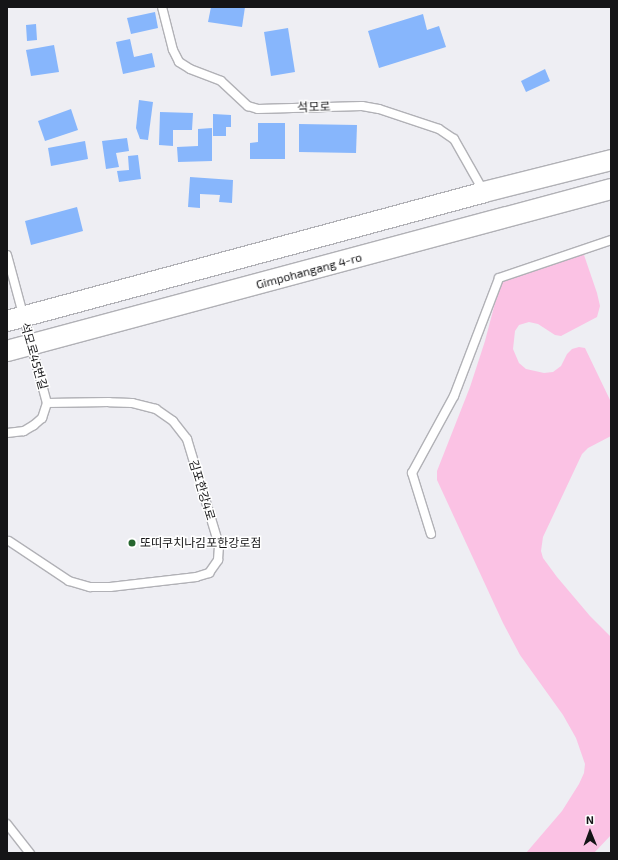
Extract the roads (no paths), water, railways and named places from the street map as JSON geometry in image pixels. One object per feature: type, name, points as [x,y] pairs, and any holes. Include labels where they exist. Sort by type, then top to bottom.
[{"type":"street","points":[[15,318],[484,192],[611,160]]},
{"type":"street","name":"Gimpohangang 4-ro","points":[[7,351],[611,188]]},
{"type":"lane","name":"석모로","points":[[162,7],[173,50],[179,62],[190,69],[220,81],[248,106],[258,109],[362,106],[379,109],[439,129],[454,139],[484,192]]},
{"type":"lane","points":[[431,534],[412,473],[454,396],[499,278],[611,240]]},
{"type":"lane","name":"석모로45번길","points":[[7,255],[15,318],[31,345],[47,403],[42,418],[34,425],[24,431],[7,433]]},
{"type":"lane","name":"김포한강4로","points":[[9,541],[69,581],[90,587],[110,587],[196,577],[209,572],[218,560],[219,545],[187,439],[173,421],[156,409],[132,403],[47,403]]},
{"type":"lane","points":[[7,824],[30,853]]},
{"type":"place","name":"또띠쿠치나김포한강로점","points":[[132,543]]}]
